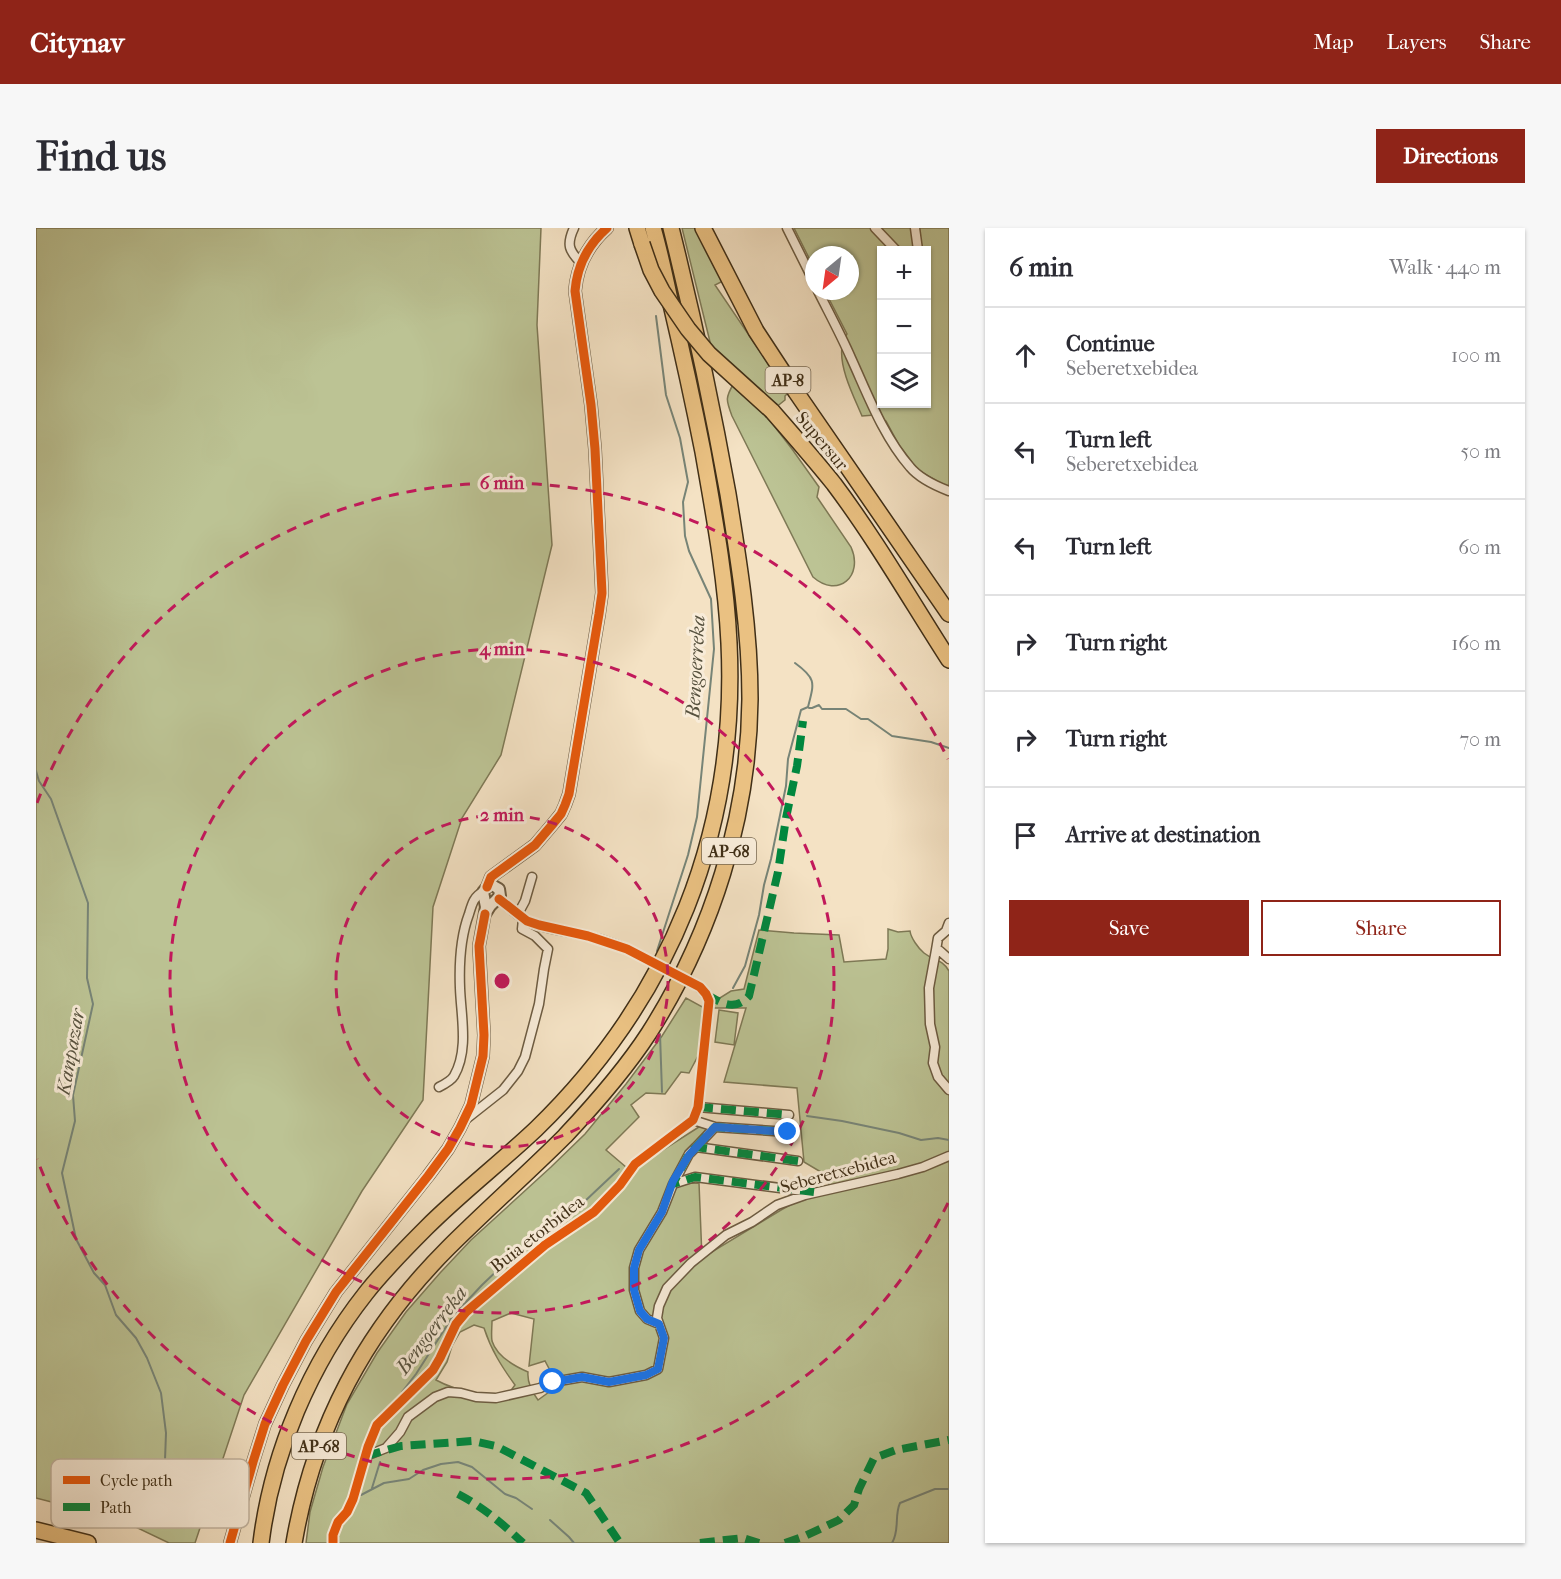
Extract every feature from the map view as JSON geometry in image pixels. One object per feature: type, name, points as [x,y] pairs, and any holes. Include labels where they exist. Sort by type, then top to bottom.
[{"type":"highway","name":"Supersur","points":[[637,228],[651,270],[662,291],[688,329],[709,354],[772,411],[806,449],[871,537],[949,660]]},
{"type":"highway","name":"AP-68","points":[[261,1543],[270,1495],[285,1443],[316,1371],[342,1326],[365,1294],[397,1257],[533,1131],[567,1097],[605,1051],[634,1010],[662,962],[682,919],[707,848],[722,784],[728,738],[730,670],[727,607],[699,433],[653,228]]},
{"type":"highway","name":"AP-68","points":[[294,1543],[305,1490],[323,1435],[337,1402],[362,1356],[388,1317],[430,1267],[566,1135],[626,1065],[648,1034],[677,984],[703,928],[721,878],[735,824],[745,767],[750,699],[747,640],[740,572],[722,464],[671,228]]},
{"type":"highway","name":"Supersur","points":[[704,228],[756,332],[949,614]]},
{"type":"highway","points":[[36,1530],[88,1543]]},
{"type":"street","points":[[574,228],[569,239],[569,246],[574,256],[582,264]]},
{"type":"street","points":[[787,228],[805,264]]},
{"type":"street","points":[[875,228],[892,246]]},
{"type":"street","points":[[915,228],[917,246]]},
{"type":"street","points":[[249,1476],[262,1431],[306,1341],[336,1292],[428,1176],[463,1122],[473,1098],[483,1056],[479,946],[491,895],[491,877],[535,845],[561,814],[569,794],[602,593],[595,449],[575,291],[582,264],[590,247],[606,229]]},
{"type":"street","points":[[822,300],[875,412],[895,448],[911,469],[937,487],[949,491]]},
{"type":"street","points":[[463,1122],[503,1090],[518,1071],[525,1057],[540,1004],[548,949],[535,936],[522,929],[521,916],[532,877]]},
{"type":"street","points":[[439,1087],[450,1081],[459,1064],[463,1042],[460,944],[467,917],[478,895],[491,895],[521,916],[539,925],[607,942],[627,949],[653,963]]},
{"type":"street","points":[[949,923],[946,931],[938,938],[929,988],[930,1024],[935,1047],[933,1064],[938,1077],[949,1090]]},
{"type":"street","points":[[936,950],[949,959]]},
{"type":"street","points":[[690,981],[706,994],[709,1001],[696,1113]]},
{"type":"street","points":[[473,1098],[488,1101]]},
{"type":"street","points":[[696,1113],[789,1115]]},
{"type":"street","points":[[696,1113],[715,1127],[788,1132]]},
{"type":"street","name":"Buia etorbidea","points":[[333,1543],[338,1522],[353,1499],[377,1425],[433,1370],[456,1324],[466,1312],[545,1245],[594,1212],[636,1164],[696,1113]]},
{"type":"street","points":[[659,1324],[647,1319],[640,1311],[634,1290],[634,1268],[639,1250],[662,1212],[673,1184],[689,1155],[715,1127]]},
{"type":"street","points":[[696,1147],[798,1161]]},
{"type":"street","name":"Seberetxebidea","points":[[366,1456],[386,1448],[400,1432],[408,1417],[435,1397],[448,1392],[496,1398],[540,1388],[553,1382],[582,1377],[609,1382],[646,1375],[658,1369],[664,1338],[657,1318],[659,1306],[667,1288],[691,1263],[726,1235],[752,1222],[777,1205],[814,1192],[923,1167],[949,1156]]},
{"type":"street","points":[[673,1184],[695,1177],[814,1192]]},
{"type":"street","points":[[230,1543],[234,1528]]},
{"type":"green space","points":[[36,228],[541,228],[537,325],[552,545],[501,755],[462,818],[433,907],[423,1100],[362,1191],[244,1395],[223,1459],[51,1459],[51,1502],[36,1498]]},
{"type":"green space","points":[[682,228],[696,228],[723,281],[715,285],[788,393],[785,400],[768,418],[819,487],[817,497],[851,547],[854,567],[846,581],[839,585],[831,586],[813,577],[732,416],[727,399],[734,383],[712,350]]},
{"type":"green space","points":[[794,228],[949,228],[949,488],[918,470],[899,445],[886,421],[875,415],[862,416],[843,364],[842,345],[847,334],[830,300],[859,300],[859,246],[805,246],[805,250]]},
{"type":"green space","points":[[888,929],[898,932],[910,931],[917,946],[928,956],[944,964],[949,971],[949,1543],[306,1543],[310,1512],[323,1467],[347,1404],[377,1353],[406,1312],[471,1240],[585,1134],[662,1036],[686,998],[704,1008],[731,991],[744,989],[759,930],[839,935],[844,962],[886,959]],"holes":[[[704,1008],[746,1008],[724,1082],[797,1088],[804,1162],[826,1175],[831,1192],[797,1201],[702,1258],[699,1183],[669,1184],[707,1128],[702,1125],[644,1162],[633,1173],[606,1150],[639,1117],[631,1105],[646,1093],[665,1094],[681,1072],[689,1073],[700,1052]],[[511,1313],[534,1319],[529,1366],[545,1361],[554,1378],[549,1392],[538,1400],[530,1387],[528,1372],[507,1360],[494,1347],[492,1321]],[[474,1325],[484,1328],[497,1358],[515,1385],[509,1393],[472,1392],[453,1388],[436,1380],[460,1332]]]},
{"type":"green space","points":[[719,1010],[738,1013],[734,1045],[715,1042]]},
{"type":"green space","points":[[138,1528],[200,1528],[195,1543],[169,1543]]},
{"type":"waterway","name":"Bengoerreka","points":[[656,316],[666,395],[680,438],[688,482],[683,502],[685,536],[689,551],[711,599],[714,649],[697,817],[688,855],[657,951]]},
{"type":"waterway","points":[[733,988],[745,966],[759,915],[786,786],[788,759],[801,710],[808,707],[812,692],[810,678],[795,663]]},
{"type":"waterway","points":[[809,708],[819,705],[822,709],[846,709],[861,719],[868,719],[892,736],[931,742],[949,748]]},
{"type":"waterway","name":"Kanpazar","points":[[36,771],[39,781],[51,799],[88,903],[87,978],[93,1004],[73,1095],[75,1121],[62,1173],[76,1239],[94,1273],[105,1285],[116,1315],[136,1338],[161,1393],[166,1433],[165,1459]]},
{"type":"waterway","name":"Bengoerreka","points":[[660,1034],[662,1092]]},
{"type":"waterway","points":[[807,1116],[842,1121],[921,1140],[938,1138],[949,1140]]},
{"type":"waterway","name":"Bengoerreka","points":[[402,1392],[453,1316],[482,1285],[504,1264],[584,1202],[619,1169]]},
{"type":"waterway","name":"Bengoerreka","points":[[372,1488],[380,1462]]},
{"type":"waterway","points":[[361,1495],[384,1483],[409,1479],[423,1470],[441,1464],[458,1462],[472,1467],[505,1494],[516,1498],[532,1509]]},
{"type":"waterway","points":[[892,1543],[896,1533],[900,1503],[935,1489],[949,1489]]},
{"type":"waterway","points":[[550,1520],[574,1543]]},
{"type":"tunnel","points":[[656,964],[682,977]]},
{"type":"marked path","points":[[706,994],[723,1003],[733,1005],[744,1001],[749,996],[778,872],[803,721]]},
{"type":"marked path","points":[[698,1107],[789,1115]]},
{"type":"marked path","points":[[696,1147],[715,1127],[788,1132]]},
{"type":"marked path","points":[[798,1161],[696,1147],[689,1154],[673,1184],[695,1177],[814,1192]]},
{"type":"marked path","points":[[785,1543],[839,1520],[854,1505],[874,1458],[896,1450],[949,1440]]},
{"type":"marked path","points":[[366,1456],[401,1446],[473,1441],[496,1446],[586,1493],[620,1543]]},
{"type":"marked path","points":[[458,1494],[492,1516],[523,1543]]},
{"type":"marked path","points":[[700,1543],[743,1538],[759,1543]]},
{"type":"cycle path","points":[[487,887],[491,877],[535,845],[561,814],[569,794],[602,593],[595,449],[575,291],[578,273],[585,256],[607,228]]},
{"type":"cycle path","points":[[333,1543],[333,1535],[338,1522],[347,1512],[353,1499],[377,1425],[433,1370],[456,1324],[466,1312],[545,1245],[594,1212],[620,1185],[635,1164],[693,1120],[698,1107],[709,1001],[700,987],[627,949],[588,936],[527,921],[499,899]]},
{"type":"cycle path","points":[[249,1476],[265,1424],[306,1341],[336,1292],[448,1149],[471,1105],[483,1056],[479,946],[485,914]]},
{"type":"cycle path","points":[[230,1543],[234,1528]]},
{"type":"route","points":[[553,1382],[582,1377],[609,1382],[646,1375],[658,1369],[664,1338],[659,1324],[647,1319],[640,1311],[634,1290],[634,1268],[639,1250],[662,1212],[673,1181],[689,1155],[715,1127],[788,1132]]}]
